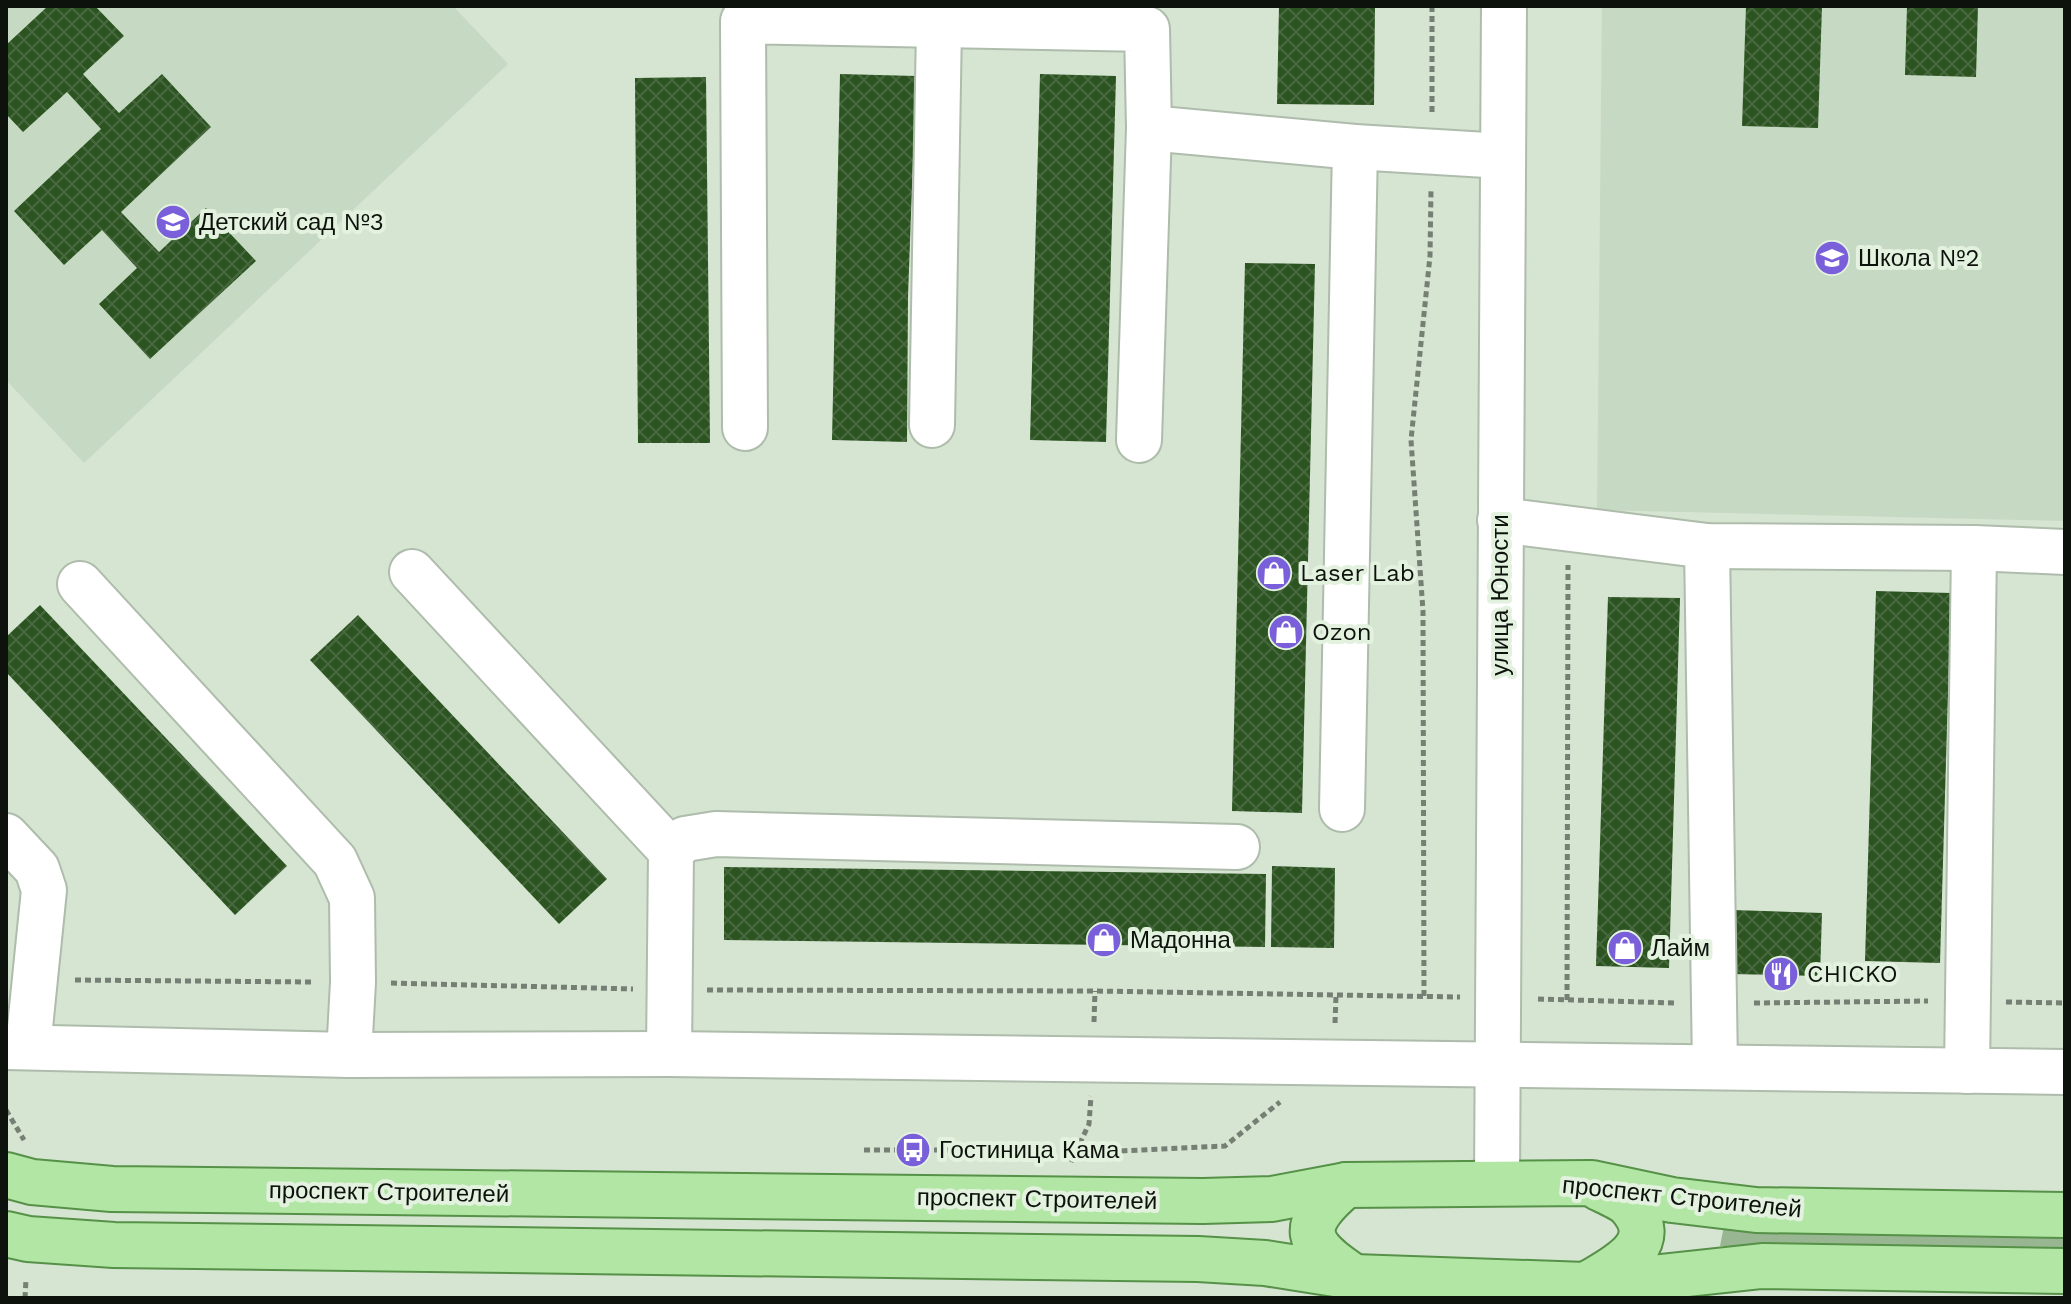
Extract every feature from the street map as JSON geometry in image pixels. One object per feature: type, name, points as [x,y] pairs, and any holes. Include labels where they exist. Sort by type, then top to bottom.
[{"type":"main road","name":"проспект Строителей","points":[[6,1175],[32,1182],[112,1189],[1067,1200],[1272,1199],[1346,1185],[1592,1183],[1672,1200],[1756,1210],[2065,1215]]},
{"type":"main road","points":[[1586,1285],[1628,1260],[1639,1247],[1641,1225],[1631,1206],[1592,1183]]},
{"type":"main road","points":[[1346,1185],[1325,1203],[1312,1232],[1315,1245],[1325,1258],[1354,1277]]},
{"type":"main road","points":[[6,1234],[28,1239],[114,1245],[1198,1259],[1265,1263],[1354,1277],[1586,1285],[1762,1266],[2065,1271]]},
{"type":"street","name":"улица Юности","points":[[1497,1183],[1504,6]]},
{"type":"street","points":[[932,425],[950,20]]},
{"type":"street","points":[[745,428],[743,21],[950,20],[1147,29],[1149,128],[1139,440]]},
{"type":"street","points":[[1149,128],[1355,147],[1503,156]]},
{"type":"street","points":[[1342,809],[1355,147]]},
{"type":"street","points":[[1500,520],[1707,546],[1974,548],[2065,552]]},
{"type":"street","points":[[1707,546],[1715,1067]]},
{"type":"street","points":[[1967,1071],[1974,548]]},
{"type":"street","points":[[412,572],[671,851],[669,1054]]},
{"type":"street","points":[[80,584],[335,861],[352,898],[353,982],[349,1055]]},
{"type":"street","points":[[671,851],[685,839],[716,834],[1237,847]]},
{"type":"street","points":[[6,836],[37,869],[44,890],[35,979],[17,1047],[349,1055],[669,1054],[2065,1072]]},
{"type":"path","points":[[35,979],[353,982],[669,990],[1424,996],[1423,611],[1411,440],[1430,256],[1432,6]]},
{"type":"path","points":[[1568,560],[1567,1000],[1714,1004],[2065,1003]]},
{"type":"path","points":[[1069,1165],[1098,1152],[1225,1146],[1311,1076],[1334,1050],[1336,996]]},
{"type":"shaded area","name":"Детский сад №3","points":[[6,6],[453,6],[508,64],[84,463],[6,380]]},
{"type":"shaded area","name":"Школа №2","points":[[1602,6],[2065,6],[2065,521],[1597,510]]},
{"type":"shaded area","points":[[1724,1226],[2065,1230],[2065,1249],[1720,1246]]},
{"type":"building","points":[[48,6],[95,6],[124,36],[83,74],[119,113],[162,74],[211,127],[121,212],[159,252],[206,208],[256,261],[150,359],[99,304],[137,268],[102,230],[64,265],[14,211],[101,129],[67,92],[23,132],[6,114],[6,45]]},
{"type":"building","points":[[1279,6],[1375,6],[1374,105],[1277,104]]},
{"type":"building","points":[[1746,6],[1822,6],[1818,128],[1742,126]]},
{"type":"building","points":[[1907,6],[1978,6],[1976,77],[1905,75]]},
{"type":"building","points":[[840,74],[916,76],[908,297],[907,442],[832,440]]},
{"type":"building","points":[[1040,74],[1116,76],[1106,442],[1030,440]]},
{"type":"building","points":[[706,77],[710,443],[638,443],[635,78]]},
{"type":"building","points":[[1245,263],[1315,264],[1302,813],[1232,811]]},
{"type":"building","points":[[1876,591],[1951,593],[1940,963],[1865,961]]},
{"type":"building","points":[[1608,597],[1680,598],[1669,968],[1596,966]]},
{"type":"building","points":[[40,605],[287,866],[235,915],[6,672],[6,637]]},
{"type":"building","points":[[358,615],[607,879],[559,924],[310,660]]},
{"type":"building","points":[[1272,866],[1335,868],[1334,948],[1271,947]]},
{"type":"building","points":[[724,867],[1266,874],[1265,947],[724,940]]},
{"type":"building","points":[[1732,910],[1822,913],[1820,976],[1730,974]]},
{"type":"place","name":"Детский сад №3","points":[[173,222]]},
{"type":"place","name":"Школа №2","points":[[1832,258]]},
{"type":"place","name":"Laser Lab","points":[[1274,573]]},
{"type":"place","name":"Ozon","points":[[1286,632]]},
{"type":"place","name":"Мадонна","points":[[1104,940]]},
{"type":"place","name":"Лайм","points":[[1625,948]]},
{"type":"place","name":"CHICKO","points":[[1781,974]]},
{"type":"place","name":"Гостиница Кама","points":[[913,1150]]}]
